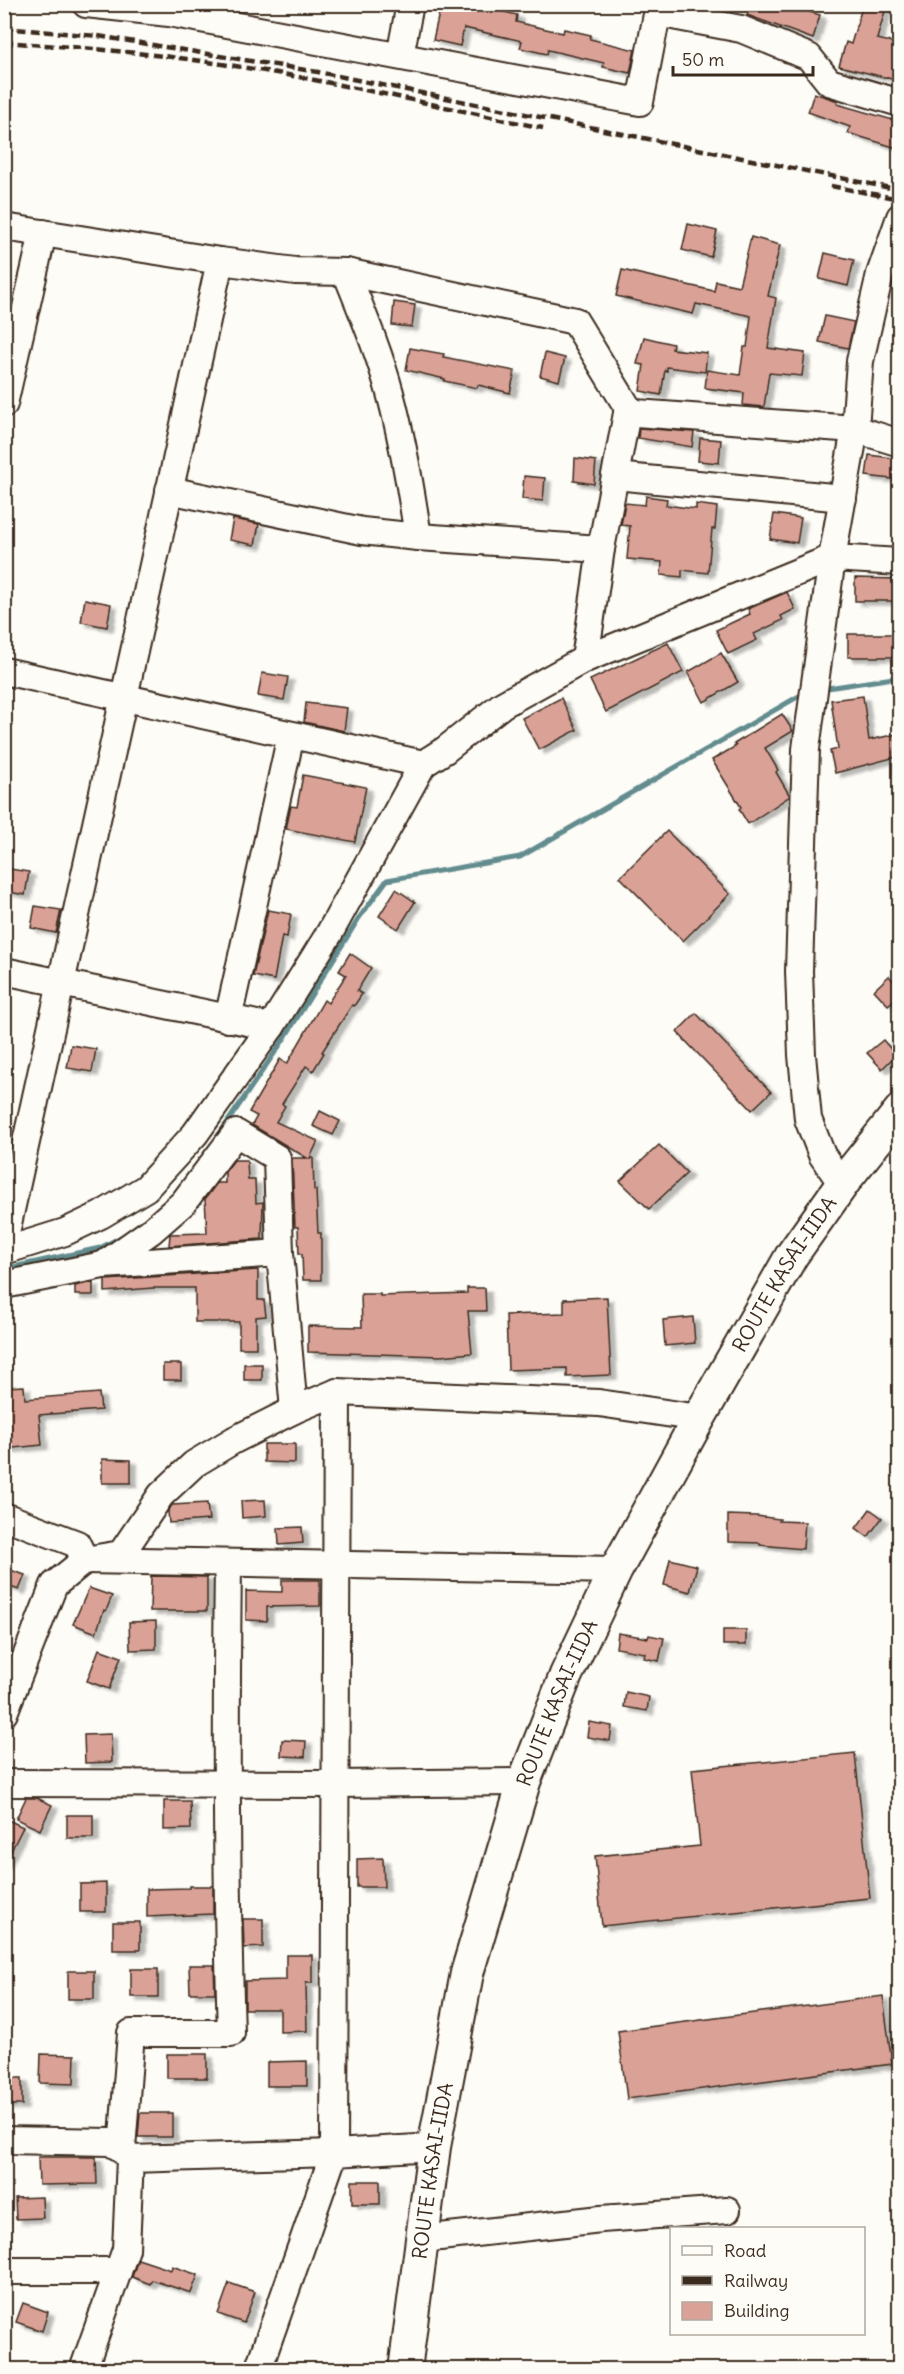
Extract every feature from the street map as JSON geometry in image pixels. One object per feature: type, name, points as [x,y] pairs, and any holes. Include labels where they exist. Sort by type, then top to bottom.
[{"type":"main road","name":"ROUTE KASAI-IIDA","points":[[405,2370],[434,2147],[467,1972],[524,1782],[566,1675],[616,1569],[792,1255],[842,1184],[900,1111]]},
{"type":"street","points":[[86,4],[170,9],[640,102],[658,9],[741,29],[809,57],[828,82],[900,103]]},
{"type":"street","points":[[400,56],[410,4]]},
{"type":"street","points":[[842,1184],[822,1155],[808,1119],[802,1055],[799,971],[806,749],[832,558],[855,429],[860,361],[880,274],[900,217]]},
{"type":"street","points":[[4,227],[296,271],[346,272],[575,321],[628,408],[636,413],[855,429],[900,443]]},
{"type":"street","points":[[4,404],[43,233]]},
{"type":"street","points":[[4,1242],[220,261]]},
{"type":"street","points":[[346,272],[372,337],[390,392],[408,469],[418,537]]},
{"type":"street","points":[[585,659],[601,549],[628,408]]},
{"type":"street","points":[[615,477],[843,498]]},
{"type":"street","points":[[169,490],[362,531],[601,549]]},
{"type":"street","points":[[4,1251],[65,1232],[101,1215],[146,1188],[195,1134],[271,1027],[329,934],[423,764],[445,750],[502,705],[585,659],[832,558],[900,562]]},
{"type":"street","points":[[4,671],[423,764]]},
{"type":"street","points":[[228,1019],[291,735]]},
{"type":"street","points":[[4,971],[271,1027]]},
{"type":"street","points":[[103,1265],[151,1231],[183,1203],[236,1133],[277,1158],[280,1253],[294,1410]]},
{"type":"street","points":[[4,1285],[103,1265],[280,1253]]},
{"type":"street","points":[[4,1713],[54,1585],[85,1560],[121,1554],[161,1495],[194,1464],[234,1440],[294,1410],[338,1392],[598,1403],[699,1418]]},
{"type":"street","points":[[258,2370],[334,2153],[338,1392]]},
{"type":"street","points":[[4,1516],[77,1544],[85,1560]]},
{"type":"street","points":[[85,1560],[616,1569]]},
{"type":"street","points":[[83,2370],[126,2249],[126,2154],[131,2033],[231,2033],[229,1860],[225,1784],[228,1564]]},
{"type":"street","points":[[4,1783],[524,1782]]},
{"type":"street","points":[[4,2140],[110,2142],[126,2154],[334,2153],[434,2147]]},
{"type":"street","points":[[422,2239],[601,2219],[727,2210]]},
{"type":"street","points":[[4,2271],[118,2271]]},
{"type":"building","points":[[441,4],[471,4],[517,15],[516,22],[563,33],[564,29],[591,35],[590,39],[635,50],[630,73],[603,67],[604,63],[548,50],[547,54],[520,48],[522,41],[464,28],[460,46],[433,40]]},
{"type":"building","points":[[750,4],[783,4],[820,15],[813,39],[747,15]]},
{"type":"building","points":[[863,4],[887,4],[877,39],[900,44],[900,81],[839,66],[846,42],[851,44]]},
{"type":"building","points":[[814,93],[838,101],[837,104],[900,122],[900,149],[848,133],[850,127],[808,112]]},
{"type":"building","points":[[688,224],[717,231],[711,257],[682,250]]},
{"type":"building","points":[[751,237],[780,245],[768,296],[776,298],[768,348],[805,353],[802,376],[769,373],[764,407],[743,405],[744,393],[705,388],[707,370],[740,375],[751,316],[696,304],[693,314],[616,296],[622,270],[714,291],[716,281],[739,286]]},
{"type":"building","points":[[825,253],[854,260],[848,286],[819,279]]},
{"type":"building","points":[[394,302],[415,305],[412,327],[392,325]]},
{"type":"building","points":[[825,316],[854,322],[848,348],[819,342]]},
{"type":"building","points":[[644,337],[673,344],[672,349],[707,353],[705,372],[667,367],[661,395],[640,391],[644,365],[637,364]]},
{"type":"building","points":[[410,348],[515,371],[510,393],[478,385],[477,388],[444,381],[445,379],[406,370]]},
{"type":"building","points":[[545,353],[565,358],[559,381],[540,376]]},
{"type":"building","points":[[639,428],[694,432],[692,447],[638,438]]},
{"type":"building","points":[[700,438],[721,440],[719,463],[698,461]]},
{"type":"building","points":[[869,455],[900,459],[900,480],[866,476]]},
{"type":"building","points":[[575,458],[596,461],[594,484],[574,481]]},
{"type":"building","points":[[524,476],[545,478],[543,501],[522,499]]},
{"type":"building","points":[[646,496],[667,499],[666,505],[696,509],[696,504],[717,507],[715,529],[712,529],[708,573],[682,570],[682,577],[661,575],[662,562],[627,559],[630,526],[621,525],[625,503],[645,505]]},
{"type":"building","points":[[774,514],[801,518],[797,543],[770,539]]},
{"type":"building","points":[[233,519],[259,524],[255,545],[229,540]]},
{"type":"building","points":[[855,578],[900,579],[900,601],[855,601]]},
{"type":"building","points":[[787,592],[795,609],[781,616],[783,620],[754,634],[757,640],[728,654],[716,630],[750,614],[748,609]]},
{"type":"building","points":[[85,599],[111,604],[107,627],[81,622]]},
{"type":"building","points":[[848,634],[900,634],[900,657],[848,657]]},
{"type":"building","points":[[668,643],[683,672],[606,712],[590,680]]},
{"type":"building","points":[[721,653],[738,682],[704,702],[688,672]]},
{"type":"building","points":[[262,673],[288,677],[284,700],[258,696]]},
{"type":"building","points":[[863,696],[869,740],[897,734],[900,756],[835,773],[830,751],[838,749],[831,700]]},
{"type":"building","points":[[561,698],[577,730],[539,750],[522,718]]},
{"type":"building","points":[[306,703],[347,708],[344,731],[304,722]]},
{"type":"building","points":[[782,714],[793,731],[765,748],[790,796],[748,824],[739,809],[741,807],[712,760]]},
{"type":"building","points":[[303,775],[366,787],[355,842],[286,829],[291,806],[297,807]]},
{"type":"building","points":[[667,831],[730,894],[683,941],[620,877]]},
{"type":"building","points":[[4,868],[29,872],[25,895],[4,891]]},
{"type":"building","points":[[396,889],[415,902],[398,929],[379,916]]},
{"type":"building","points":[[35,906],[61,910],[56,933],[31,928]]},
{"type":"building","points":[[268,910],[291,914],[287,937],[282,936],[274,980],[253,976]]},
{"type":"building","points":[[350,953],[371,968],[357,991],[362,994],[354,1006],[352,1005],[322,1052],[324,1053],[313,1071],[306,1066],[282,1104],[285,1106],[276,1122],[318,1141],[310,1158],[313,1158],[318,1233],[321,1233],[321,1280],[303,1280],[298,1227],[295,1227],[292,1158],[307,1158],[252,1125],[257,1116],[249,1112],[280,1059],[287,1064],[324,1000],[328,1003],[346,975],[339,971]]},
{"type":"building","points":[[889,976],[900,988],[900,995],[888,1005],[874,990]]},
{"type":"building","points":[[696,1013],[771,1092],[752,1110],[677,1032]]},
{"type":"building","points":[[883,1040],[896,1055],[882,1069],[867,1053]]},
{"type":"building","points":[[71,1045],[96,1049],[92,1072],[67,1068]]},
{"type":"building","points":[[320,1111],[340,1121],[333,1135],[313,1126]]},
{"type":"building","points":[[659,1145],[687,1173],[649,1209],[620,1181]]},
{"type":"building","points":[[234,1160],[247,1160],[248,1180],[255,1180],[256,1203],[263,1202],[262,1239],[169,1246],[170,1234],[207,1233],[205,1199],[217,1183],[225,1183],[225,1172]]},
{"type":"building","points":[[258,1270],[258,1300],[264,1300],[266,1316],[256,1317],[256,1348],[239,1348],[239,1322],[195,1322],[195,1288],[153,1288],[105,1292],[105,1280]]},
{"type":"building","points":[[93,1282],[93,1295],[75,1295],[75,1286]]},
{"type":"building","points":[[467,1288],[485,1288],[486,1311],[468,1311],[472,1353],[441,1356],[308,1352],[308,1326],[362,1327],[361,1294],[380,1294],[380,1296],[467,1293]]},
{"type":"building","points":[[607,1297],[611,1375],[567,1377],[567,1368],[508,1370],[506,1315],[564,1313],[564,1299]]},
{"type":"building","points":[[693,1317],[695,1343],[665,1346],[663,1320]]},
{"type":"building","points":[[163,1364],[181,1364],[181,1380],[163,1380]]},
{"type":"building","points":[[244,1364],[262,1364],[262,1380],[244,1380]]},
{"type":"building","points":[[24,1386],[25,1399],[99,1393],[101,1410],[39,1415],[42,1445],[4,1449],[4,1387]]},
{"type":"building","points":[[264,1444],[295,1444],[295,1463],[264,1462]]},
{"type":"building","points":[[102,1459],[131,1460],[131,1483],[102,1483]]},
{"type":"building","points":[[265,1500],[266,1516],[242,1518],[241,1501]]},
{"type":"building","points":[[207,1503],[209,1520],[169,1523],[168,1512],[172,1505]]},
{"type":"building","points":[[870,1509],[882,1518],[868,1537],[856,1528]]},
{"type":"building","points":[[728,1515],[805,1522],[803,1549],[760,1545],[760,1543],[728,1542]]},
{"type":"building","points":[[302,1527],[303,1543],[279,1545],[278,1528]]},
{"type":"building","points":[[670,1559],[697,1566],[690,1592],[664,1585]]},
{"type":"building","points":[[4,1568],[25,1575],[19,1590],[4,1585]]},
{"type":"building","points":[[151,1576],[207,1577],[207,1611],[150,1611]]},
{"type":"building","points":[[282,1580],[320,1580],[320,1606],[267,1607],[267,1621],[246,1620],[246,1591],[282,1592]]},
{"type":"building","points":[[89,1588],[112,1596],[96,1633],[73,1624]]},
{"type":"building","points":[[156,1621],[156,1649],[130,1650],[129,1622]]},
{"type":"building","points":[[723,1630],[746,1630],[746,1645],[723,1645]]},
{"type":"building","points":[[618,1633],[664,1638],[659,1661],[644,1658],[645,1653],[616,1648]]},
{"type":"building","points":[[99,1649],[121,1657],[109,1689],[87,1681]]},
{"type":"building","points":[[626,1692],[649,1697],[647,1711],[624,1707]]},
{"type":"building","points":[[589,1722],[612,1726],[610,1741],[587,1737]]},
{"type":"building","points":[[111,1734],[112,1762],[85,1763],[84,1735]]},
{"type":"building","points":[[282,1740],[306,1741],[305,1757],[281,1756]]},
{"type":"building","points":[[855,1753],[870,1898],[602,1926],[595,1856],[700,1846],[692,1769]]},
{"type":"building","points":[[26,1798],[37,1798],[52,1805],[40,1830],[16,1819]]},
{"type":"building","points":[[164,1801],[190,1801],[191,1829],[164,1830]]},
{"type":"building","points":[[67,1815],[93,1815],[93,1838],[67,1838]]},
{"type":"building","points":[[4,1818],[23,1827],[4,1865]]},
{"type":"building","points":[[383,1858],[384,1887],[357,1887],[357,1859]]},
{"type":"building","points":[[106,1883],[106,1912],[80,1912],[80,1884]]},
{"type":"building","points":[[189,1886],[213,1886],[213,1914],[147,1917],[147,1889],[189,1888]]},
{"type":"building","points":[[243,1919],[263,1919],[263,1947],[244,1948]]},
{"type":"building","points":[[113,1922],[140,1922],[140,1950],[113,1950]]},
{"type":"building","points":[[286,1955],[312,1955],[312,1983],[306,1983],[307,2031],[280,2032],[280,2009],[245,2009],[245,1981],[286,1980]]},
{"type":"building","points":[[189,1965],[214,1965],[215,1993],[190,1993]]},
{"type":"building","points":[[131,1969],[158,1969],[158,1997],[131,1997]]},
{"type":"building","points":[[68,1971],[94,1971],[94,1999],[68,1999]]},
{"type":"building","points":[[883,1996],[892,2064],[627,2099],[618,2031]]},
{"type":"building","points":[[41,2054],[75,2055],[74,2084],[40,2083]]},
{"type":"building","points":[[167,2054],[207,2054],[207,2078],[167,2078]]},
{"type":"building","points":[[307,2061],[307,2086],[267,2086],[267,2062]]},
{"type":"building","points":[[4,2078],[22,2078],[22,2105],[4,2105]]},
{"type":"building","points":[[140,2113],[172,2113],[172,2137],[138,2137]]},
{"type":"building","points":[[38,2157],[96,2157],[97,2184],[39,2185]]},
{"type":"building","points":[[352,2181],[380,2181],[380,2204],[352,2204]]},
{"type":"building","points":[[42,2197],[43,2218],[16,2219],[15,2198]]},
{"type":"building","points":[[138,2259],[171,2270],[172,2266],[198,2275],[191,2293],[152,2280],[150,2284],[132,2277]]},
{"type":"building","points":[[229,2283],[255,2292],[244,2323],[218,2314]]},
{"type":"building","points":[[23,2303],[48,2312],[42,2331],[16,2322]]},
{"type":"waterway","points":[[821,689],[900,677]]},
{"type":"waterway","points":[[216,1139],[284,1039],[359,918],[387,880],[520,857],[806,692]]},
{"type":"waterway","points":[[4,1269],[100,1248],[123,1236]]},
{"type":"railway","points":[[4,28],[98,36],[318,72],[900,190]]},
{"type":"railway","points":[[4,42],[183,58],[250,68],[543,128]]},
{"type":"railway","points":[[831,186],[900,199]]}]
